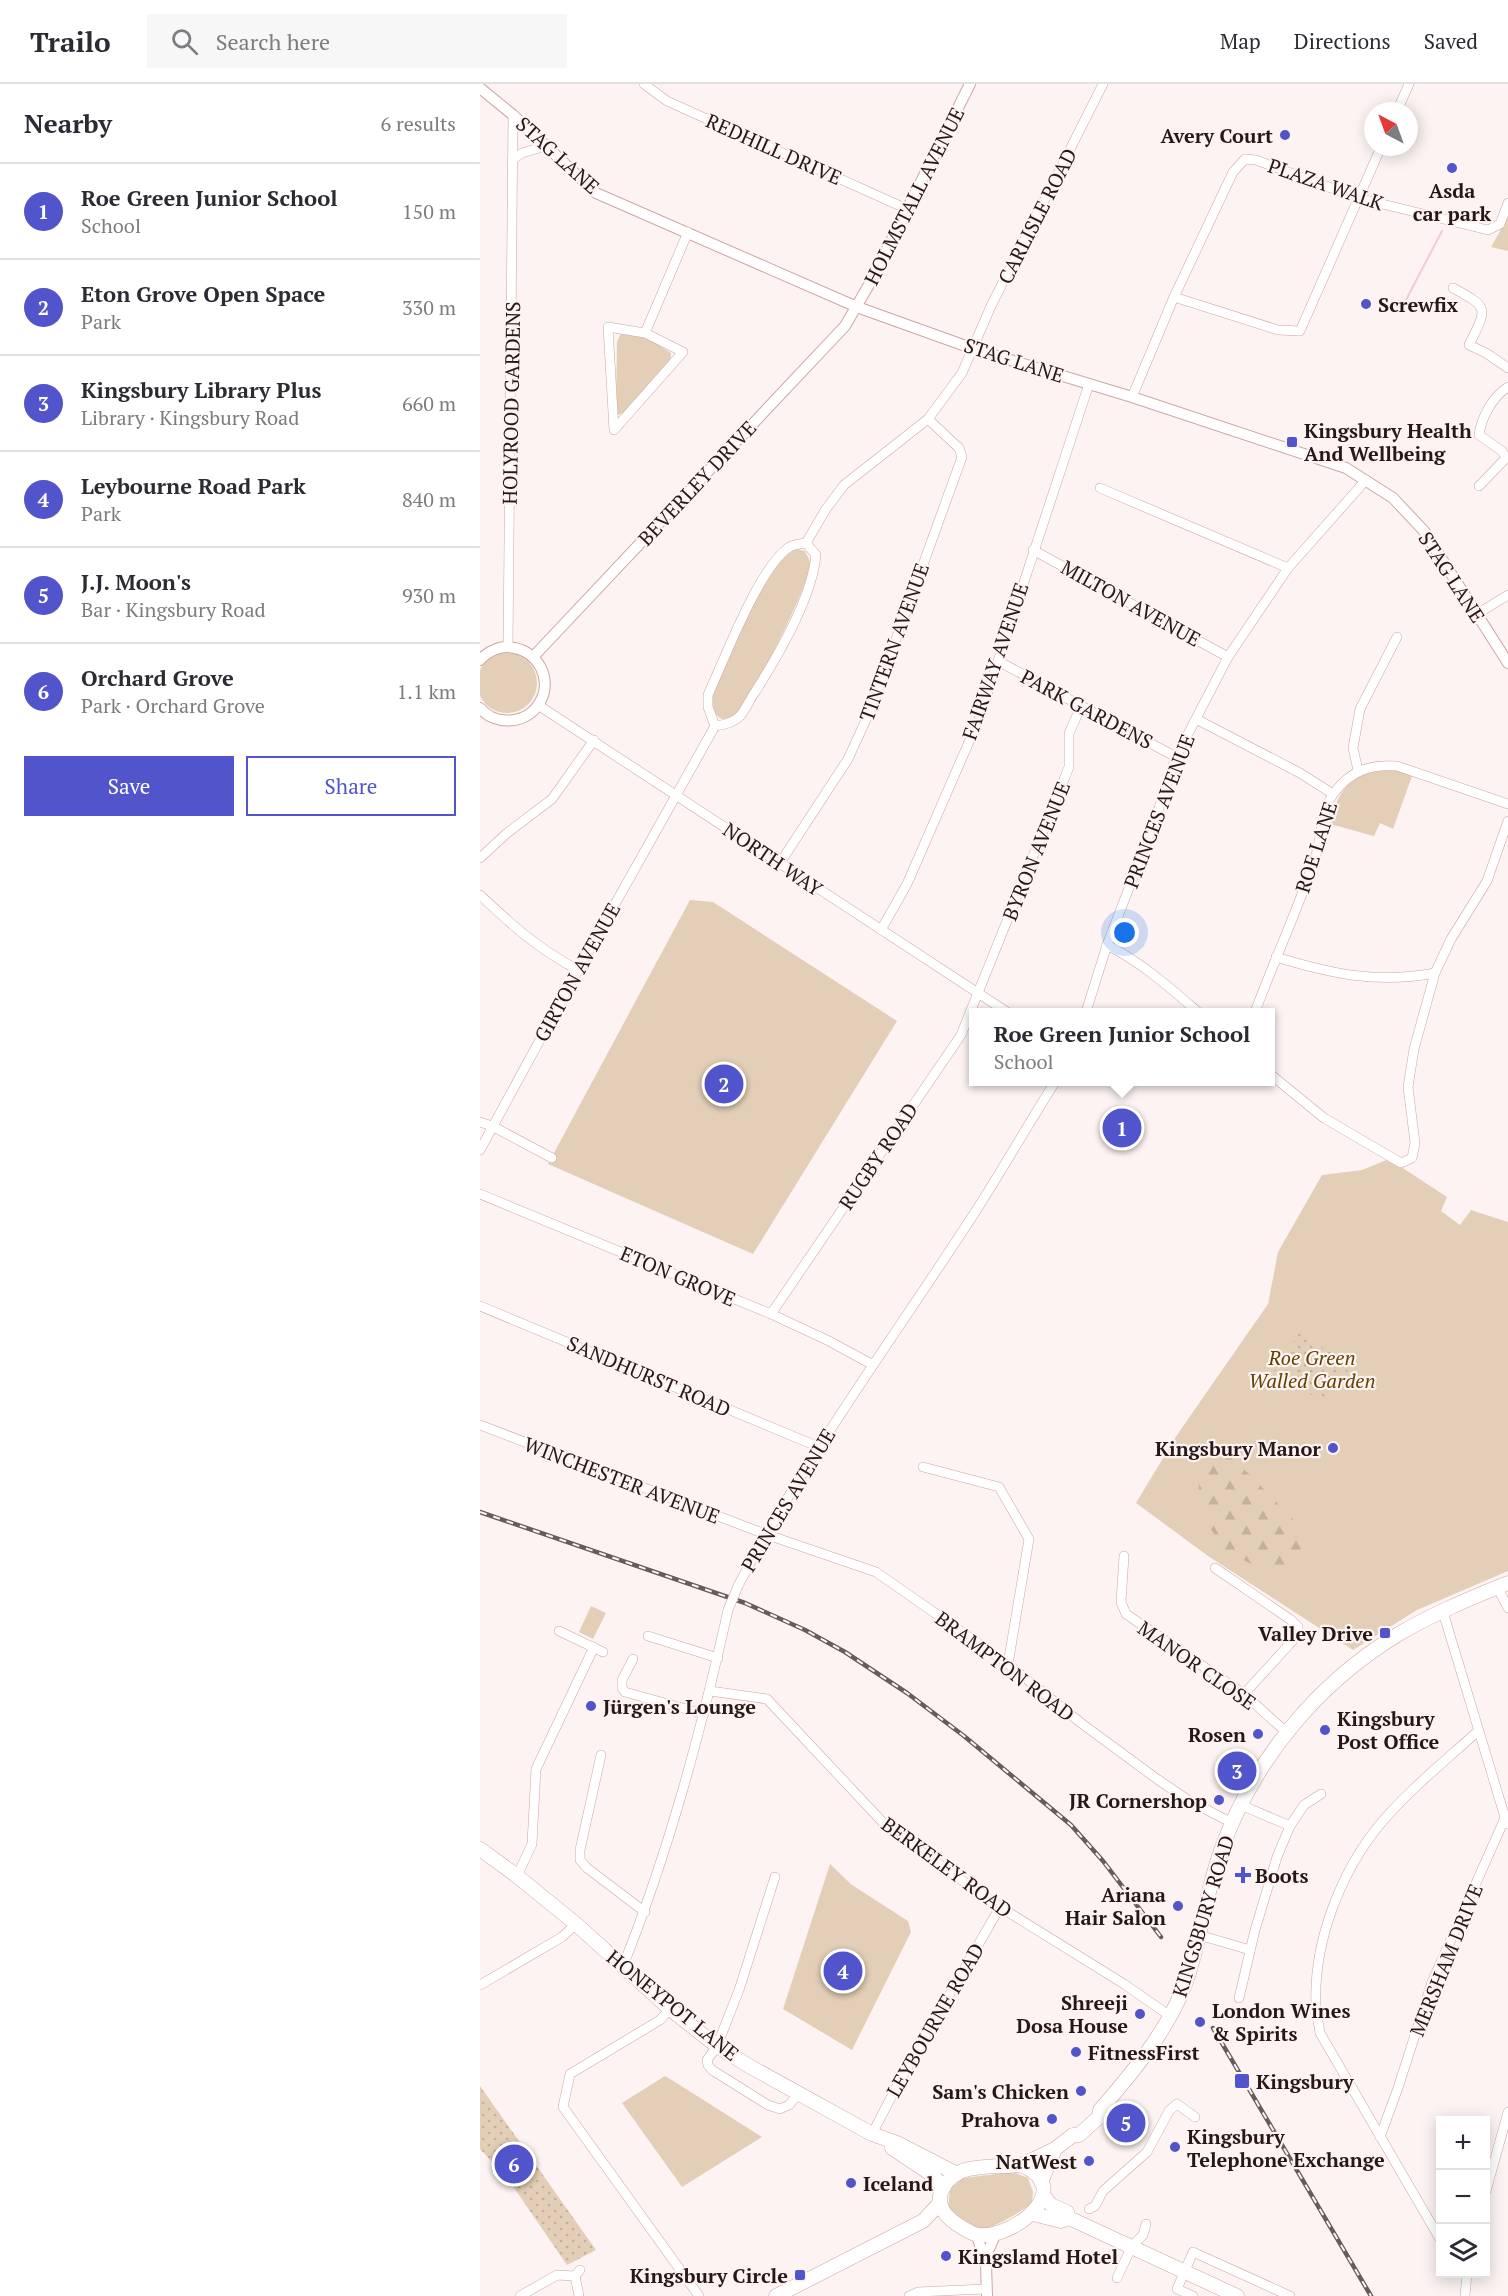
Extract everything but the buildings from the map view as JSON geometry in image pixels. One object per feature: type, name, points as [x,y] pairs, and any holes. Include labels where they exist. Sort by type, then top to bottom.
[{"type":"main road","name":"KINGSBURY ROAD","points":[[1021,2165],[1055,2149],[1073,2135],[1079,2135],[1099,2117],[1100,2110],[1132,2071],[1170,2016],[1189,1975],[1212,1877],[1232,1823],[1257,1773],[1286,1732],[1320,1694],[1350,1668],[1399,1634],[1502,1585]]},
{"type":"main road","name":"HONEYPOT LANE","points":[[480,1849],[576,1924],[670,2009],[717,2046],[877,2136],[931,2174],[944,2187]]},
{"type":"main road","name":"HONEYPOT LANE","points":[[877,2136],[897,2143],[957,2174]]},
{"type":"main road","name":"KINGSBURY ROAD","points":[[1042,2189],[1055,2149]]},
{"type":"main road","points":[[923,2222],[939,2204],[944,2187],[957,2174],[971,2169],[1021,2165],[1032,2170],[1051,2205],[1067,2212],[1069,2218],[1237,2296]]},
{"type":"main road","points":[[939,2204],[949,2219],[977,2236],[996,2233],[1033,2214],[1042,2189]]},
{"type":"main road","points":[[1033,2214],[1061,2222],[1069,2218]]},
{"type":"main road","points":[[776,2296],[923,2222],[949,2219]]},
{"type":"street","name":"REDHILL DRIVE","points":[[644,84],[667,101],[907,209]]},
{"type":"street","name":"HOLMSTALL AVENUE","points":[[857,307],[970,84]]},
{"type":"street","name":"CARLISLE ROAD","points":[[806,543],[826,509],[844,485],[928,419],[962,373],[991,306],[1103,84]]},
{"type":"street","points":[[1401,102],[1409,84]]},
{"type":"street","name":"STAG LANE","points":[[480,88],[513,115],[596,193],[857,307],[974,348],[1132,397],[1346,468],[1392,498],[1424,531],[1508,663]]},
{"type":"street","name":"HOLYROOD GARDENS","points":[[508,647],[513,115]]},
{"type":"street","points":[[512,160],[522,153],[546,146]]},
{"type":"street","points":[[1174,297],[1278,330],[1300,331],[1377,156]]},
{"type":"street","name":"PLAZA WALK","points":[[1132,397],[1174,297],[1233,172],[1245,159],[1256,160],[1358,198],[1488,231],[1500,224],[1508,203]]},
{"type":"street","points":[[645,333],[688,232]]},
{"type":"street","points":[[1454,288],[1482,306],[1481,319],[1469,345],[1486,352],[1508,368]]},
{"type":"street","name":"BEVERLEY DRIVE","points":[[533,657],[845,326],[857,307]]},
{"type":"street","points":[[608,327],[645,333],[683,352],[614,430],[608,327]]},
{"type":"street","name":"FAIRWAY AVENUE","points":[[881,930],[907,884],[969,740],[998,661],[1089,384]]},
{"type":"street","points":[[1479,486],[1506,458],[1502,451],[1479,435],[1480,428],[1496,397],[1508,387]]},
{"type":"street","name":"TINTERN AVENUE","points":[[780,863],[848,759],[870,711],[962,457],[959,448],[928,419]]},
{"type":"street","name":"PRINCES AVENUE","points":[[1087,1008],[1107,945],[1154,823],[1176,757],[1228,657],[1288,568],[1366,480]]},
{"type":"street","points":[[1100,488],[1288,568]]},
{"type":"street","points":[[806,543],[816,555],[815,568],[796,618],[766,675],[740,716],[732,722],[715,726],[708,707],[708,695],[752,599],[783,552],[790,546],[806,543]]},
{"type":"street","name":"MILTON AVENUE","points":[[1033,550],[1228,657]]},
{"type":"street","points":[[1477,614],[1508,595]]},
{"type":"street","points":[[1397,637],[1360,710],[1353,748],[1358,770],[1381,765],[1397,766],[1508,804]]},
{"type":"street","points":[[480,660],[490,651],[508,647],[522,649],[533,657],[543,672],[545,688],[538,705],[528,715],[513,721],[493,718],[481,711]]},
{"type":"street","name":"PARK GARDENS","points":[[998,661],[1176,757]]},
{"type":"street","name":"NORTH WAY","points":[[538,705],[1002,1008]]},
{"type":"street","name":"BYRON AVENUE","points":[[979,994],[1069,767],[1069,733],[1081,707]]},
{"type":"street","points":[[1196,719],[1300,773],[1333,794]]},
{"type":"street","name":"GIRTON AVENUE","points":[[480,1150],[715,726]]},
{"type":"street","points":[[480,858],[506,834],[552,799],[594,741]]},
{"type":"street","name":"ROE LANE","points":[[1257,1008],[1315,858],[1333,794],[1358,770]]},
{"type":"street","points":[[1275,1078],[1324,1118],[1401,1163],[1412,1158],[1415,1143],[1408,1088],[1413,1049],[1435,974],[1451,939],[1487,881],[1508,821]]},
{"type":"street","points":[[480,895],[547,954],[578,970]]},
{"type":"street","points":[[1107,945],[1122,952],[1160,979],[1193,1008]]},
{"type":"street","points":[[1276,957],[1320,971],[1372,979],[1410,978],[1435,974]]},
{"type":"street","name":"RUGBY ROAD","points":[[973,1008],[979,994]]},
{"type":"street","name":"RUGBY ROAD","points":[[771,1314],[961,1035],[969,1017]]},
{"type":"street","name":"PRINCES AVENUE","points":[[623,1966],[645,1912],[677,1812],[710,1691],[728,1610],[738,1586],[765,1534],[819,1447],[979,1206],[1053,1086]]},
{"type":"street","points":[[480,1122],[552,1158]]},
{"type":"street","name":"ETON GROVE","points":[[480,1194],[771,1314],[873,1365]]},
{"type":"street","name":"SANDHURST ROAD","points":[[480,1306],[819,1447]]},
{"type":"street","name":"WINCHESTER AVENUE","points":[[480,1425],[765,1534]]},
{"type":"street","points":[[923,1467],[999,1487],[1029,1539],[1008,1664]]},
{"type":"street","name":"BRAMPTON ROAD","points":[[765,1534],[876,1572],[1008,1664],[1081,1723],[1157,1779],[1188,1800],[1232,1823]]},
{"type":"street","name":"MANOR CLOSE","points":[[1124,1556],[1121,1602],[1126,1614],[1244,1694],[1286,1732]]},
{"type":"street","points":[[1215,1568],[1292,1620],[1298,1627],[1298,1634],[1293,1641],[1244,1694]]},
{"type":"street","points":[[1502,1585],[1508,1608]]},
{"type":"street","points":[[1443,1612],[1507,1822]]},
{"type":"street","points":[[517,1876],[532,1844],[536,1769],[599,1649],[559,1631]]},
{"type":"street","points":[[648,1636],[718,1658]]},
{"type":"street","points":[[633,1659],[622,1680],[622,1688],[625,1692],[704,1714]]},
{"type":"street","name":"BERKELEY ROAD","points":[[710,1691],[767,1699],[886,1827],[1000,1907],[1124,1984],[1170,2016]]},
{"type":"street","points":[[1436,2232],[1320,2033],[1316,2007],[1321,1951],[1331,1913],[1343,1883],[1362,1848],[1382,1822],[1478,1731]]},
{"type":"street","points":[[601,1755],[580,1850],[580,1860],[587,1868],[645,1912]]},
{"type":"street","points":[[1239,1998],[1250,1950],[1277,1857],[1290,1826],[1304,1805],[1321,1794]]},
{"type":"street","points":[[1241,1805],[1290,1826]]},
{"type":"street","name":"MERSHAM DRIVE","points":[[1380,2137],[1432,1982],[1507,1822]]},
{"type":"street","points":[[775,1877],[739,1990],[717,2046],[709,2056],[708,2065],[768,2105],[780,2109],[789,2104],[799,2093]]},
{"type":"street","name":"LEYBOURNE ROAD","points":[[877,2136],[899,2082],[1000,1907]]},
{"type":"street","points":[[480,1985],[562,1937],[576,1924]]},
{"type":"street","points":[[1199,1935],[1250,1950]]},
{"type":"street","points":[[670,2009],[660,2020],[570,2074],[563,2107],[699,2296]]},
{"type":"street","points":[[1089,2209],[1095,2206],[1103,2191],[1147,2152],[1169,2111],[1177,2104],[1195,2117]]},
{"type":"street","points":[[1490,2174],[1508,2112]]},
{"type":"street","points":[[1117,2278],[1132,2246],[1143,2235],[1146,2224]]},
{"type":"street","points":[[985,2258],[996,2233]]},
{"type":"street","points":[[909,2296],[918,2292],[986,2292],[985,2258],[977,2236]]},
{"type":"street","points":[[1193,2296],[1177,2289],[1193,2252],[1290,2296]]},
{"type":"street","points":[[520,2296],[557,2275],[577,2273],[579,2296]]},
{"type":"street","points":[[1464,2278],[1465,2296]]},
{"type":"green space","points":[[1508,217],[1508,251],[1491,247]]},
{"type":"green space","points":[[626,333],[651,340],[671,353],[670,363],[623,413],[618,415],[616,413],[617,342],[620,335]]},
{"type":"green space","points":[[797,549],[805,551],[810,564],[801,593],[767,664],[745,703],[731,717],[721,719],[713,707],[712,694],[727,660],[748,614],[772,572],[785,557]]},
{"type":"green space","points":[[507,653],[524,658],[532,666],[537,683],[532,700],[524,708],[507,713],[490,708],[482,700],[477,683],[482,666],[490,658]]},
{"type":"green space","points":[[1386,770],[1399,771],[1412,776],[1393,829],[1380,823],[1374,836],[1330,824],[1341,793],[1347,786],[1363,775]]},
{"type":"green space","points":[[690,900],[713,902],[897,1021],[753,1254],[548,1164]]},
{"type":"green space","points":[[1389,1159],[1447,1197],[1441,1211],[1460,1225],[1471,1210],[1508,1222],[1508,1571],[1417,1610],[1353,1650],[1208,1556],[1136,1503],[1177,1435],[1268,1304],[1278,1252],[1322,1175],[1362,1170]]},
{"type":"green space","name":"Roe Green Walled Garden","points":[[1300,1332],[1351,1366],[1325,1404],[1274,1370]]},
{"type":"green space","points":[[1220,1448],[1300,1526],[1301,1554],[1276,1578],[1224,1549],[1198,1510],[1199,1473]]},
{"type":"green space","points":[[591,1606],[606,1613],[593,1639],[579,1632]]},
{"type":"green space","points":[[830,1864],[852,1885],[908,1921],[911,1932],[852,2050],[783,2009]]},
{"type":"green space","points":[[665,2076],[762,2137],[682,2187],[622,2103]]},
{"type":"green space","points":[[480,2086],[596,2250],[567,2265],[508,2179],[480,2149]]},
{"type":"green space","points":[[1013,2172],[1028,2178],[1033,2192],[1032,2203],[1007,2219],[981,2229],[963,2222],[948,2209],[950,2189],[963,2178]]},
{"type":"waterway","points":[[1406,300],[1442,231]]},
{"type":"railway","points":[[480,1512],[745,1603],[805,1630],[845,1652],[907,1693],[964,1736],[1071,1825],[1103,1861],[1161,1937]]},
{"type":"railway","points":[[1213,2028],[1371,2296]]},
{"type":"place","name":"Avery Court","points":[[1285,135]]},
{"type":"place","name":"Asda car park","points":[[1452,168]]},
{"type":"place","name":"Screwfix","points":[[1366,304]]},
{"type":"place","name":"Kingsbury Health And Wellbeing","points":[[1292,442]]},
{"type":"place","name":"Eton Grove Open Space","points":[[724,1084]]},
{"type":"place","name":"Roe Green Junior School","points":[[1122,1128]]},
{"type":"place","name":"Kingsbury Manor","points":[[1333,1448]]},
{"type":"place","name":"Valley Drive","points":[[1385,1633]]},
{"type":"place","name":"Jürgen's Lounge","points":[[591,1706]]},
{"type":"place","name":"Kingsbury Post Office","points":[[1325,1730]]},
{"type":"place","name":"Rosen","points":[[1258,1734]]},
{"type":"place","name":"Kingsbury Library Plus","points":[[1237,1771]]},
{"type":"place","name":"JR Cornershop","points":[[1219,1800]]},
{"type":"place","name":"Boots","points":[[1243,1875]]},
{"type":"place","name":"Ariana Hair Salon","points":[[1178,1906]]},
{"type":"place","name":"Leybourne Road Park","points":[[843,1971]]},
{"type":"place","name":"Shreeji Dosa House","points":[[1140,2014]]},
{"type":"place","name":"London Wines & Spirits","points":[[1200,2022]]},
{"type":"place","name":"FitnessFirst","points":[[1076,2052]]},
{"type":"place","name":"Kingsbury","points":[[1242,2081]]},
{"type":"place","name":"Sam's Chicken","points":[[1081,2091]]},
{"type":"place","name":"Prahova","points":[[1052,2119]]},
{"type":"place","name":"J.J. Moon's","points":[[1126,2123]]},
{"type":"place","name":"Kingsbury Telephone Exchange","points":[[1175,2147]]},
{"type":"place","name":"NatWest","points":[[1089,2161]]},
{"type":"place","name":"Orchard Grove","points":[[514,2164]]},
{"type":"place","name":"Iceland","points":[[851,2183]]},
{"type":"place","name":"Kingslamd Hotel","points":[[946,2256]]},
{"type":"place","name":"Kingsbury Circle","points":[[800,2275]]}]
